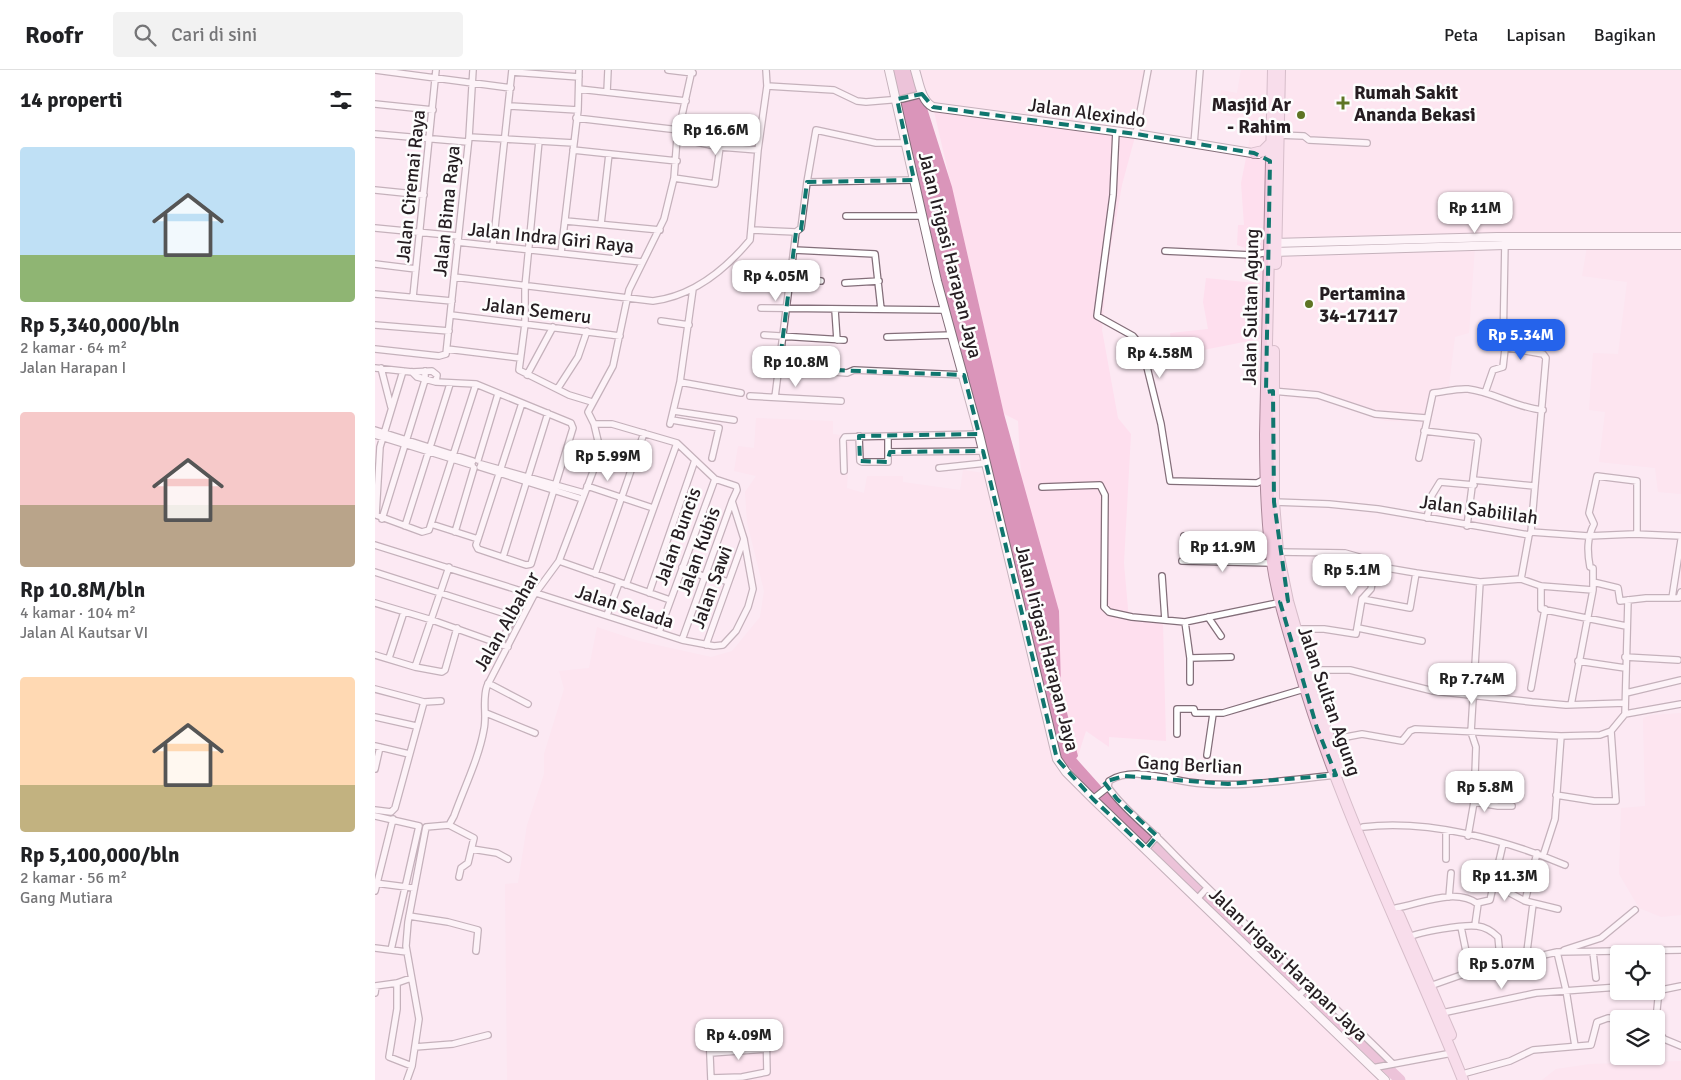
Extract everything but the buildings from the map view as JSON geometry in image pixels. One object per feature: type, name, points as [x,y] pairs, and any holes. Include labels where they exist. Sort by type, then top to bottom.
[{"type":"highway","name":"Jalan Sultan Agung","points":[[1273,70],[1273,248],[1265,479],[1272,563],[1284,601],[1305,689],[1317,728],[1425,981],[1442,1013],[1465,1077]]},
{"type":"highway","name":"Jalan Sultan Agung","points":[[1273,148],[1280,70]]},
{"type":"highway","points":[[1254,154],[1273,148]]},
{"type":"highway","name":"Jalan Sultan Agung","points":[[1269,391],[1274,502],[1284,601],[1297,629],[1330,740],[1363,827],[1395,908],[1409,937],[1452,1053],[1465,1077]]},
{"type":"street","points":[[375,70],[511,88]]},
{"type":"street","name":"Jalan Ciremai Raya","points":[[413,297],[436,70]]},
{"type":"street","name":"Jalan Bima Raya","points":[[446,352],[469,139],[473,70]]},
{"type":"street","points":[[607,92],[608,70]]},
{"type":"street","points":[[539,141],[525,287],[525,324],[519,370],[557,388],[590,407],[613,366],[627,299],[643,262],[660,230],[674,178],[677,161],[677,138],[693,71],[668,70]]},
{"type":"street","points":[[454,278],[627,299],[665,299],[693,289],[713,276],[748,243],[752,230],[758,150],[767,86],[766,70]]},
{"type":"street","name":"Jalan Irigasi Harapan Jaya","points":[[889,70],[900,99],[906,143],[914,180],[945,310],[979,434],[1057,759],[1066,772],[1199,897],[1305,990],[1385,1080]]},
{"type":"street","points":[[767,86],[835,90],[861,102],[900,99],[922,94],[915,70]]},
{"type":"street","points":[[1137,134],[1148,70]]},
{"type":"street","points":[[1193,144],[1200,70]]},
{"type":"street","points":[[493,246],[513,71],[579,73],[574,143],[561,253]]},
{"type":"street","points":[[579,89],[686,101]]},
{"type":"street","name":"Jalan Alexindo","points":[[922,94],[928,104],[933,107],[1137,134],[1254,154]]},
{"type":"street","points":[[375,104],[433,110]]},
{"type":"street","points":[[510,106],[577,110]]},
{"type":"street","points":[[576,118],[679,130]]},
{"type":"street","points":[[752,230],[796,232],[801,228],[816,130],[872,143],[906,143]]},
{"type":"street","points":[[1116,131],[1113,195],[1097,316],[1133,336],[1142,347],[1161,424],[1169,479],[1174,482],[1257,483],[1265,479]]},
{"type":"street","points":[[375,134],[430,140],[506,139],[574,143]]},
{"type":"street","points":[[1273,148],[1304,136],[1309,140],[1367,143]]},
{"type":"street","points":[[677,138],[720,147],[758,150]]},
{"type":"street","points":[[674,178],[715,184],[720,147]]},
{"type":"street","points":[[573,150],[677,161]]},
{"type":"street","points":[[601,224],[609,154]]},
{"type":"street","points":[[807,182],[914,180]]},
{"type":"street","points":[[375,190],[424,195]]},
{"type":"street","points":[[846,216],[923,216]]},
{"type":"street","points":[[566,220],[660,230]]},
{"type":"street","name":"Jalan Indra Giri Raya","points":[[375,228],[420,232],[493,246],[643,262]]},
{"type":"street","points":[[775,396],[796,232]]},
{"type":"street","points":[[1165,252],[1251,255],[1273,248],[1681,237]]},
{"type":"street","points":[[1505,241],[1681,245]]},
{"type":"street","points":[[1485,393],[1493,370],[1503,367],[1505,349],[1502,345],[1505,241]]},
{"type":"street","points":[[794,250],[875,254],[881,309]]},
{"type":"street","points":[[375,264],[416,268]]},
{"type":"street","points":[[759,281],[821,281]]},
{"type":"street","points":[[845,283],[879,281]]},
{"type":"street","points":[[693,289],[680,382],[671,422],[719,428],[712,458]]},
{"type":"street","points":[[375,294],[452,301]]},
{"type":"street","points":[[761,308],[945,310]]},
{"type":"street","points":[[764,335],[840,340],[835,310]]},
{"type":"street","name":"Jalan Semeru","points":[[451,315],[620,336]]},
{"type":"street","points":[[661,322],[689,325]]},
{"type":"street","points":[[375,325],[449,331]]},
{"type":"street","points":[[527,375],[553,327]]},
{"type":"street","points":[[557,388],[578,357],[587,331]]},
{"type":"street","points":[[887,337],[952,335]]},
{"type":"street","points":[[375,349],[439,356],[446,352],[520,358]]},
{"type":"street","points":[[1505,349],[1546,356],[1543,410],[1530,533],[1521,579]]},
{"type":"street","points":[[759,365],[847,373],[854,370],[964,375]]},
{"type":"street","points":[[391,408],[378,368],[436,373],[438,376],[436,382]]},
{"type":"street","points":[[403,371],[383,434],[376,515],[425,532],[429,530],[476,384]]},
{"type":"street","points":[[412,372],[425,380],[450,384],[476,384],[571,423],[573,428],[556,488],[531,564],[526,565],[478,549],[476,545],[522,403]]},
{"type":"street","points":[[383,519],[425,380],[425,372]]},
{"type":"street","points":[[680,382],[741,393]]},
{"type":"street","points":[[405,526],[450,384]]},
{"type":"street","points":[[1419,458],[1426,418],[1433,393],[1465,389],[1485,393],[1519,406],[1543,410]]},
{"type":"street","points":[[1269,391],[1318,395],[1375,414],[1426,418]]},
{"type":"street","points":[[455,532],[498,394]]},
{"type":"street","points":[[750,396],[841,401]]},
{"type":"street","name":"Jalan Albahar","points":[[449,825],[481,741],[487,713],[484,693],[488,683],[535,594],[559,561],[587,486],[599,445],[590,407]]},
{"type":"street","points":[[674,411],[734,420]]},
{"type":"street","points":[[503,558],[548,413]]},
{"type":"street","points":[[594,424],[612,424],[677,443],[715,479],[737,488],[732,501],[744,539],[752,583],[748,607],[729,640],[718,646],[705,645]]},
{"type":"street","points":[[375,430],[406,442],[583,496]]},
{"type":"street","points":[[1424,431],[1477,439],[1474,483],[1467,526]]},
{"type":"street","points":[[595,574],[644,432]]},
{"type":"street","points":[[375,435],[383,434]]},
{"type":"street","points":[[844,471],[843,439],[845,437],[979,434]]},
{"type":"street","points":[[859,436],[861,462],[887,462],[888,437]]},
{"type":"street","points":[[626,585],[677,443]]},
{"type":"street","points":[[888,452],[983,451]]},
{"type":"street","points":[[649,593],[695,460]]},
{"type":"street","points":[[939,468],[986,463]]},
{"type":"street","points":[[1571,704],[1593,590],[1593,568],[1590,567],[1588,536],[1594,524],[1589,513],[1598,476],[1637,481],[1637,534]]},
{"type":"street","name":"Jalan Buncis","points":[[659,632],[715,479]]},
{"type":"street","points":[[1427,518],[1432,495],[1440,482],[1534,486]]},
{"type":"street","points":[[1042,487],[1100,485],[1103,488],[1105,495],[1106,549],[1104,607],[1109,612],[1132,617],[1185,622],[1284,601]]},
{"type":"street","points":[[587,486],[653,508]]},
{"type":"street","name":"Jalan Kubis","points":[[682,640],[732,501]]},
{"type":"street","name":"Jalan Sabililah","points":[[1274,502],[1329,504],[1427,518],[1467,526],[1530,533],[1588,536],[1637,534],[1681,536]]},
{"type":"street","points":[[431,524],[478,539]]},
{"type":"street","points":[[1184,536],[1269,538]]},
{"type":"street","name":"Jalan Sawi","points":[[705,645],[744,539]]},
{"type":"street","points":[[1671,598],[1681,540]]},
{"type":"street","name":"Jalan Selada","points":[[377,545],[607,615],[682,640],[705,645]]},
{"type":"street","points":[[1278,552],[1345,553],[1359,557],[1375,566],[1416,573],[1481,582],[1521,579],[1541,586],[1593,590]]},
{"type":"street","points":[[559,561],[670,600]]},
{"type":"street","points":[[1182,561],[1272,563]]},
{"type":"street","points":[[1297,629],[1324,629],[1355,634],[1358,628],[1362,599],[1371,589],[1375,566]]},
{"type":"street","points":[[415,668],[449,567]]},
{"type":"street","points":[[682,567],[729,582]]},
{"type":"street","points":[[375,572],[515,617]]},
{"type":"street","points":[[1362,599],[1410,608],[1416,573]]},
{"type":"street","points":[[1161,576],[1165,620]]},
{"type":"street","points":[[607,615],[619,582]]},
{"type":"street","points":[[1468,836],[1474,802],[1476,747],[1471,733],[1481,582]]},
{"type":"street","points":[[1593,582],[1618,588],[1620,601],[1679,598],[1681,592]]},
{"type":"street","points":[[1541,586],[1541,609],[1626,626]]},
{"type":"street","points":[[501,643],[515,617],[525,591]]},
{"type":"street","points":[[1330,740],[1362,734],[1402,741],[1410,730],[1415,729],[1561,736],[1600,735],[1611,731],[1625,714],[1625,656],[1628,600]]},
{"type":"street","points":[[375,603],[457,628],[508,647]]},
{"type":"street","points":[[1531,688],[1545,609]]},
{"type":"street","points":[[389,658],[404,612]]},
{"type":"street","points":[[1208,617],[1221,636]]},
{"type":"street","points":[[1185,622],[1190,658],[1190,682]]},
{"type":"street","points":[[375,655],[415,668],[440,673],[444,671],[457,628]]},
{"type":"street","points":[[1358,628],[1422,641]]},
{"type":"street","points":[[1625,656],[1678,660]]},
{"type":"street","points":[[1190,658],[1231,657]]},
{"type":"street","points":[[1578,661],[1625,668]]},
{"type":"street","points":[[1309,670],[1350,670],[1420,688],[1532,702],[1571,704],[1625,703]]},
{"type":"street","points":[[1626,693],[1681,680]]},
{"type":"street","points":[[488,683],[528,704]]},
{"type":"street","points":[[375,689],[424,702],[441,701]]},
{"type":"street","points":[[1177,734],[1176,711],[1179,708],[1194,709],[1195,713],[1223,713],[1305,689]]},
{"type":"street","points":[[375,810],[391,812],[395,808],[424,702]]},
{"type":"street","points":[[1625,714],[1681,704]]},
{"type":"street","points":[[487,713],[535,733]]},
{"type":"street","points":[[1207,755],[1213,714]]},
{"type":"street","points":[[375,717],[416,726]]},
{"type":"street","points":[[1556,795],[1616,801],[1611,731]]},
{"type":"street","points":[[1543,856],[1555,819],[1561,736]]},
{"type":"street","points":[[375,769],[377,746],[409,754]]},
{"type":"street","name":"Gang Berlian","points":[[1105,789],[1109,781],[1124,776],[1163,776],[1189,782],[1228,784],[1336,775]]},
{"type":"street","points":[[1095,798],[1105,789],[1122,804],[1305,990],[1393,1064]]},
{"type":"street","points":[[1474,802],[1511,806]]},
{"type":"street","points":[[375,816],[419,826],[391,950]]},
{"type":"street","points":[[375,891],[393,819]]},
{"type":"street","points":[[407,1080],[412,1066],[418,1028],[418,1006],[407,952],[409,919],[426,827],[449,825],[473,836],[468,864],[463,864],[459,877]]},
{"type":"street","points":[[1363,827],[1411,825],[1446,831],[1503,844],[1565,865]]},
{"type":"street","points":[[1446,831],[1446,860]]},
{"type":"street","points":[[1147,848],[1156,838]]},
{"type":"street","points":[[1395,908],[1449,897],[1463,896],[1477,903],[1489,900],[1495,885],[1503,844]]},
{"type":"street","points":[[472,849],[497,853],[508,859]]},
{"type":"street","points":[[1525,901],[1537,854]]},
{"type":"street","points":[[1449,897],[1451,872]]},
{"type":"street","points":[[376,883],[414,888]]},
{"type":"street","points":[[1495,885],[1525,901],[1558,909]]},
{"type":"street","points":[[1199,897],[1206,889]]},
{"type":"street","points":[[1475,925],[1477,903]]},
{"type":"street","points":[[1526,960],[1533,904]]},
{"type":"street","points":[[1425,981],[1470,971],[1500,957],[1526,960],[1599,940],[1635,910]]},
{"type":"street","points":[[398,919],[448,922],[479,930],[475,951]]},
{"type":"street","points":[[1409,937],[1418,933],[1475,925],[1491,930],[1498,936],[1500,957]]},
{"type":"street","points":[[1461,927],[1470,971]]},
{"type":"street","points":[[375,948],[407,952]]},
{"type":"street","points":[[1557,952],[1681,950]]},
{"type":"street","points":[[1557,952],[1567,990],[1575,1046]]},
{"type":"street","points":[[1593,952],[1596,978]]},
{"type":"street","points":[[375,993],[375,986],[397,983],[411,978]]},
{"type":"street","points":[[397,983],[397,1009],[389,1056],[412,1066]]},
{"type":"street","points":[[1665,989],[1681,986]]},
{"type":"street","points":[[1442,1013],[1536,993],[1610,988]]},
{"type":"street","points":[[1465,1077],[1510,1061],[1533,1050],[1592,1044],[1595,1024],[1601,1020],[1610,1020]]},
{"type":"street","points":[[763,1023],[767,1026],[766,1049],[768,1071],[765,1074],[742,1078],[711,1079],[711,1053],[710,1028],[763,1023]]},
{"type":"street","points":[[415,1047],[453,1044],[488,1036]]},
{"type":"street","points":[[1665,1039],[1681,1046]]},
{"type":"street","points":[[711,1053],[766,1049]]},
{"type":"street","points":[[1375,1067],[1452,1053]]},
{"type":"highlighted area","points":[[922,94],[933,107],[1136,134],[1254,153],[1270,161],[1266,392],[1273,391],[1274,502],[1288,601],[1280,602],[1317,728],[1336,775],[1228,784],[1124,776],[1104,782],[1117,799],[1157,836],[1146,849],[1093,799],[1057,759],[983,451],[890,452],[887,462],[860,461],[859,436],[979,434],[964,375],[779,368],[796,232],[801,230],[807,182],[914,180],[897,99]]},
{"type":"shaded area","points":[[889,70],[915,70],[952,187],[1004,414],[1059,611],[1061,689],[1078,756],[1066,772],[1059,762],[945,310]]},
{"type":"shaded area","points":[[915,70],[1153,70],[1122,185],[1107,269],[1102,330],[1118,418],[1131,434],[1124,563],[1129,620],[1163,623],[1166,741],[1109,737],[1109,747],[1086,731],[1078,756],[1067,772],[1385,1080],[507,1080],[505,884],[518,883],[527,825],[544,774],[544,754],[564,689],[559,671],[589,668],[597,627],[639,641],[711,657],[732,651],[760,617],[764,591],[747,522],[745,492],[756,476],[734,471],[738,446],[754,448],[756,418],[833,421],[833,434],[850,436],[847,488],[864,493],[867,476],[903,476],[903,482],[960,490],[963,470],[1021,478],[1018,421],[1004,414],[933,107],[930,105]]},
{"type":"shaded area","points":[[1241,70],[1681,70],[1681,494],[1658,492],[1655,468],[1599,462],[1605,412],[1589,410],[1593,353],[1618,354],[1627,282],[1582,276],[1587,247],[1475,246],[1469,333],[1455,337],[1448,393],[1431,394],[1430,422],[1386,421],[1326,401],[1273,395],[1271,331],[1259,339],[1173,356],[1170,333],[1208,329],[1203,302],[1206,278],[1255,283],[1256,264],[1244,262],[1245,248],[1237,245],[1238,225],[1244,225],[1241,183],[1253,122],[1218,113],[1221,90],[1237,93]]},
{"type":"shaded area","points":[[1681,713],[1681,915],[1661,917],[1639,908],[1619,874],[1621,808],[1645,806],[1643,718],[1651,715]]},
{"type":"shaded area","points":[[1681,1061],[1681,1080],[1542,1080],[1556,1069],[1590,1064],[1665,1065],[1665,1062]]},
{"type":"waterway","points":[[1065,750],[1072,762],[1097,790],[1400,1080]]},
{"type":"place","name":"Rumah Sakit Ananda Bekasi","points":[[1343,103]]},
{"type":"place","name":"Masjid Ar - Rahim","points":[[1301,115]]},
{"type":"place","name":"Pertamina 34-17117","points":[[1309,304]]}]
